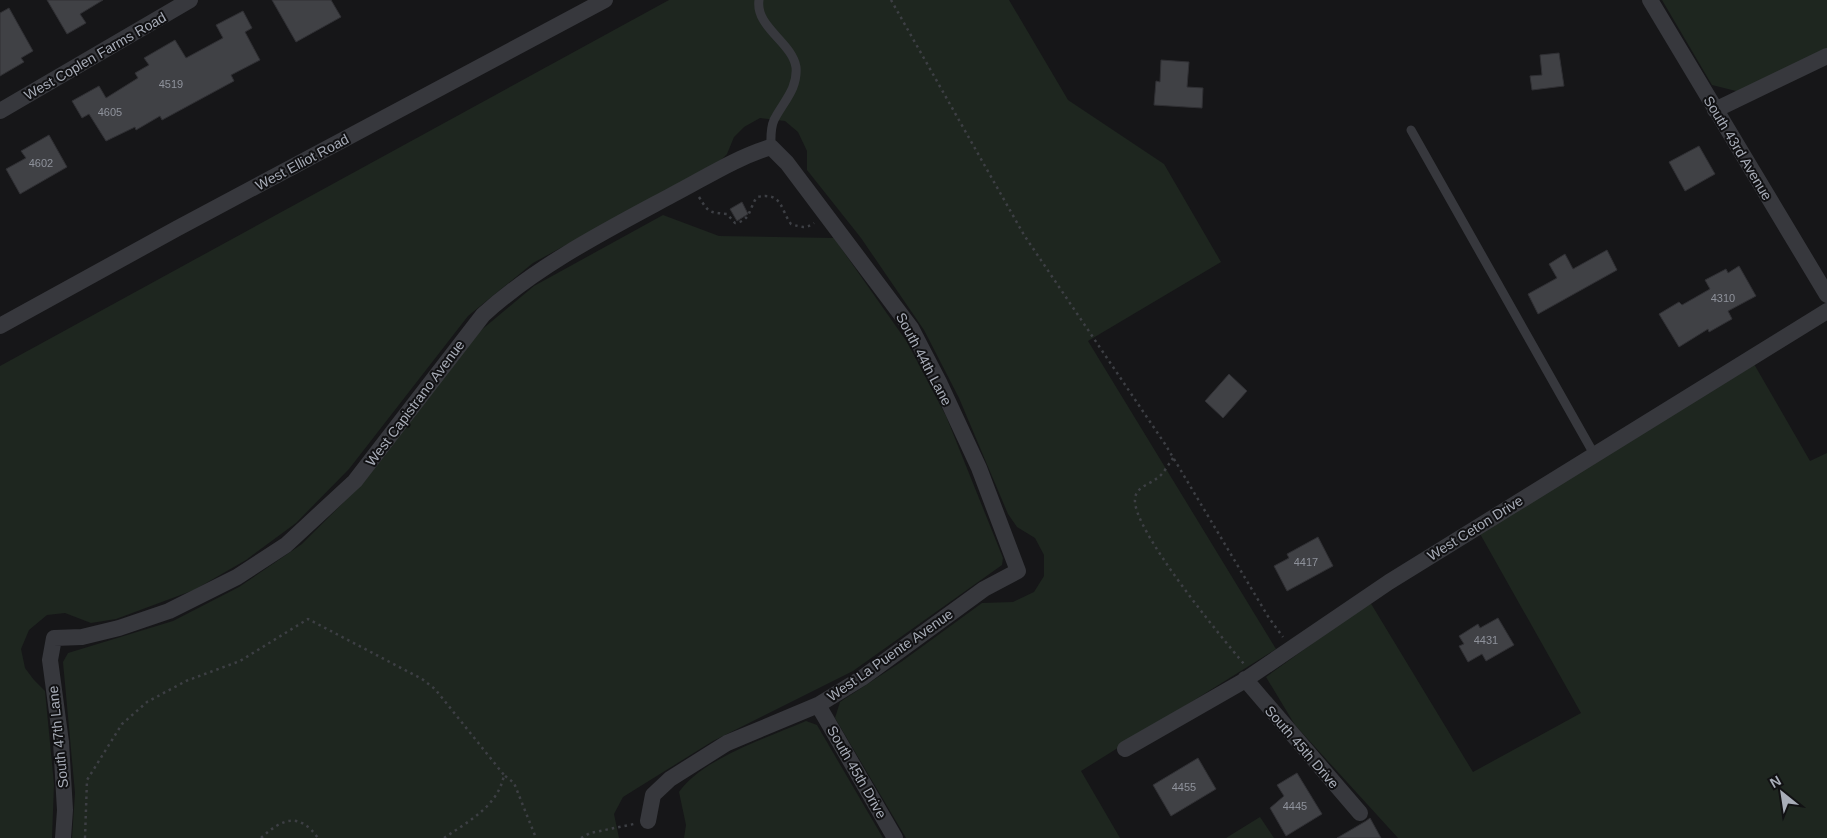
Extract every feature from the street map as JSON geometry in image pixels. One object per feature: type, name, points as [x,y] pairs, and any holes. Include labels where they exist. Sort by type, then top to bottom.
[{"type":"street","name":"West Coplen Farms Road","points":[[0,111],[190,0]]},
{"type":"street","name":"West Elliot Road","points":[[0,326],[167,233],[605,0]]},
{"type":"street","name":"South 43rd Avenue","points":[[1650,0],[1827,296]]},
{"type":"street","points":[[1715,110],[1827,56]]},
{"type":"street","name":"West Capistrano Avenue","points":[[54,638],[82,638],[169,611],[237,578],[286,545],[355,481],[482,315],[503,297],[549,265],[651,206],[743,156],[771,147]]},
{"type":"street","name":"South 44th Lane","points":[[771,147],[787,163],[826,213],[911,328],[940,384],[979,468],[1018,572]]},
{"type":"street","name":"West Ceton Drive","points":[[1125,749],[1249,677],[1389,582],[1827,311]]},
{"type":"street","name":"West La Puente Avenue","points":[[648,821],[653,795],[670,779],[728,743],[818,705],[862,678],[984,588],[1018,572]]},
{"type":"street","name":"South 47th Lane","points":[[54,638],[51,665],[60,742],[64,810],[63,838]]},
{"type":"street","name":"South 45th Drive","points":[[1249,677],[1360,813]]},
{"type":"street","name":"South 45th Drive","points":[[818,705],[895,838]]},
{"type":"lane","points":[[760,0],[762,16],[789,51],[796,65],[796,81],[774,120],[771,147]]},
{"type":"lane","points":[[1411,130],[1594,454]]},
{"type":"path","points":[[891,0],[1024,235],[1056,279],[1173,458],[1269,618],[1291,649]]},
{"type":"path","points":[[692,185],[708,211],[714,214],[727,214],[735,223],[742,222],[747,218],[752,204],[757,197],[763,196],[770,196],[782,203],[791,224],[800,227],[810,226],[826,213]]},
{"type":"path","points":[[1173,458],[1157,479],[1138,490],[1135,498],[1136,512],[1142,526],[1175,575],[1249,677]]},
{"type":"path","points":[[85,838],[87,780],[122,724],[147,702],[186,681],[240,660],[308,619],[422,679],[435,689],[504,774],[514,783],[536,838]]},
{"type":"path","points":[[444,838],[490,805],[502,785],[504,774]]},
{"type":"path","points":[[261,838],[285,822],[298,820],[309,826],[318,838]]},
{"type":"path","points":[[580,838],[590,833],[648,821]]},
{"type":"shaded area","points":[[669,0],[1009,0],[1068,100],[1164,164],[1221,262],[1088,341],[1276,649],[1081,771],[1120,838],[906,838],[835,718],[840,702],[901,662],[982,603],[1013,602],[1034,592],[1044,576],[1044,555],[1035,538],[1017,527],[1008,514],[959,398],[924,330],[861,238],[807,170],[807,151],[798,132],[785,121],[760,118],[744,127],[734,137],[727,154],[721,160],[533,263],[468,316],[349,469],[296,523],[246,560],[194,590],[116,619],[91,623],[65,613],[47,615],[29,630],[21,649],[25,668],[45,691],[54,784],[52,838],[0,838],[0,366]]},
{"type":"shaded area","points":[[1662,0],[1827,0],[1827,49],[1740,92],[1712,85]]},
{"type":"shaded area","points":[[663,215],[719,236],[834,238],[907,342],[946,416],[1003,558],[1002,565],[853,671],[713,741],[623,797],[614,814],[619,838],[72,838],[75,793],[63,662],[68,653],[173,621],[239,587],[302,544],[364,482],[479,332],[534,286]]},
{"type":"shaded area","points":[[1754,364],[1810,461],[1827,453],[1827,838],[1398,838],[1295,725],[1266,677],[1370,602],[1473,772],[1581,713],[1479,532]]},
{"type":"shaded area","points":[[806,721],[817,725],[883,838],[684,838],[686,825],[679,792],[690,780],[719,759]]},
{"type":"shaded area","points":[[1260,817],[1274,838],[1226,838]]},
{"type":"building","points":[[47,0],[103,0],[80,14],[86,23],[67,34]]},
{"type":"building","points":[[272,0],[331,0],[341,17],[296,42]]},
{"type":"building","points":[[9,8],[33,51],[21,58],[24,62],[0,76],[0,13]]},
{"type":"building","points":[[243,11],[252,28],[245,32],[260,60],[231,75],[234,81],[162,120],[160,116],[136,130],[135,127],[106,141],[89,114],[82,118],[72,101],[99,86],[106,98],[138,78],[135,73],[149,65],[144,58],[175,40],[186,58],[223,38],[216,25]]},
{"type":"building","points":[[1559,53],[1564,86],[1532,90],[1530,76],[1542,75],[1540,55]]},
{"type":"building","points":[[1161,60],[1189,62],[1187,87],[1203,88],[1202,108],[1154,105],[1156,81],[1160,82]]},
{"type":"building","points":[[49,135],[67,167],[20,194],[6,169],[26,158],[21,151]]},
{"type":"building","points":[[1699,146],[1715,174],[1685,191],[1669,162]]},
{"type":"building","points":[[742,202],[748,214],[737,221],[730,209]]},
{"type":"building","points":[[1607,250],[1617,270],[1538,314],[1528,294],[1557,278],[1549,264],[1565,254],[1573,269]]},
{"type":"building","points":[[1739,266],[1756,296],[1728,311],[1732,319],[1709,332],[1708,329],[1679,347],[1659,314],[1679,302],[1682,305],[1710,289],[1705,280],[1726,269],[1728,273]]},
{"type":"building","points":[[1229,374],[1247,391],[1223,418],[1205,401]]},
{"type":"building","points":[[1318,537],[1333,566],[1287,591],[1274,566],[1289,558],[1287,554]]},
{"type":"building","points":[[1498,618],[1514,645],[1486,661],[1482,654],[1468,662],[1459,646],[1464,644],[1459,636],[1478,624],[1480,628]]},
{"type":"building","points":[[1198,758],[1216,789],[1171,816],[1153,785]]},
{"type":"building","points":[[1297,773],[1322,814],[1286,836],[1270,808],[1284,796],[1277,785]]},
{"type":"building","points":[[1370,818],[1381,838],[1337,838],[1366,821]]}]
